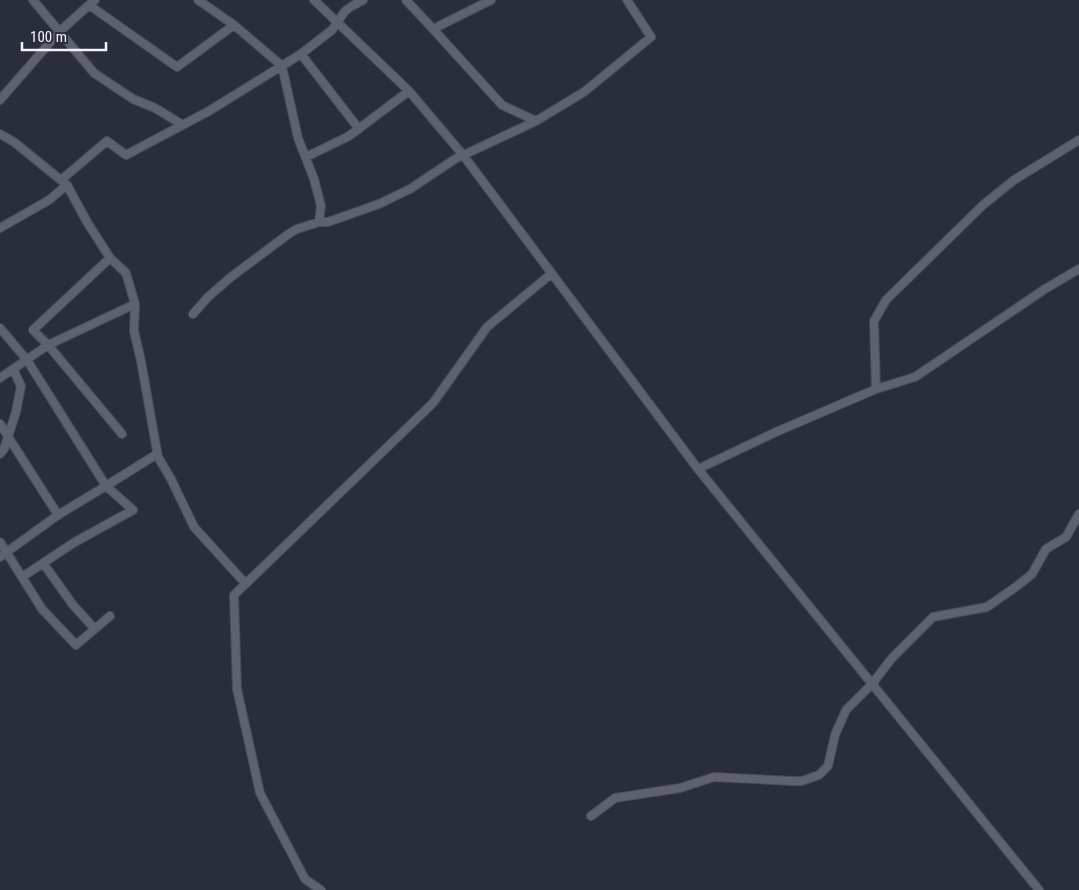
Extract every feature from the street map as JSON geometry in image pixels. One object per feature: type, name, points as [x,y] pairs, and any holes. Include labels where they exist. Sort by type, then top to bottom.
[{"type":"street","points":[[33,0],[94,73],[133,99],[155,108],[183,125]]},
{"type":"street","points":[[198,0],[234,25],[282,66],[298,138],[314,179],[321,206],[319,222]]},
{"type":"street","points":[[314,0],[408,91],[463,155],[698,469],[1039,890]]},
{"type":"street","points":[[0,228],[50,200],[64,182],[107,142],[126,155],[209,111],[301,54],[337,24],[345,11],[363,0]]},
{"type":"street","points":[[406,0],[502,105],[536,120]]},
{"type":"street","points":[[434,29],[491,0]]},
{"type":"street","points":[[193,314],[208,297],[231,277],[297,229],[319,222],[328,222],[379,204],[410,189],[455,159],[536,120],[584,92],[651,37],[627,0]]},
{"type":"street","points":[[0,100],[59,32],[92,2],[177,67],[234,25]]},
{"type":"street","points":[[301,54],[359,128]]},
{"type":"street","points":[[306,157],[349,136],[408,91]]},
{"type":"street","points":[[0,134],[14,142],[64,182],[110,258],[126,273],[135,304],[134,331],[158,454],[194,528],[245,583]]},
{"type":"street","points":[[876,389],[874,320],[886,300],[983,204],[1014,180],[1079,140]]},
{"type":"street","points":[[110,258],[33,330],[48,345],[122,434]]},
{"type":"street","points":[[698,469],[776,432],[876,389],[915,377],[1045,288],[1079,269]]},
{"type":"street","points":[[321,890],[304,879],[260,793],[237,689],[234,595],[433,403],[487,326],[551,274]]},
{"type":"street","points":[[0,378],[48,345],[135,304]]},
{"type":"street","points":[[0,328],[26,360],[106,486],[133,510],[75,542],[22,577]]},
{"type":"street","points":[[0,454],[4,449],[16,412],[21,386],[13,369]]},
{"type":"street","points":[[0,424],[58,515]]},
{"type":"street","points":[[3,555],[58,515],[158,454]]},
{"type":"street","points":[[591,816],[615,798],[680,788],[714,776],[802,781],[819,775],[828,766],[835,735],[846,710],[872,684],[892,658],[934,617],[987,607],[1017,586],[1032,574],[1046,548],[1066,537],[1079,514]]},
{"type":"street","points":[[0,542],[3,555],[22,577],[42,609],[76,645],[110,616]]},
{"type":"street","points":[[43,563],[73,606],[94,628]]}]
